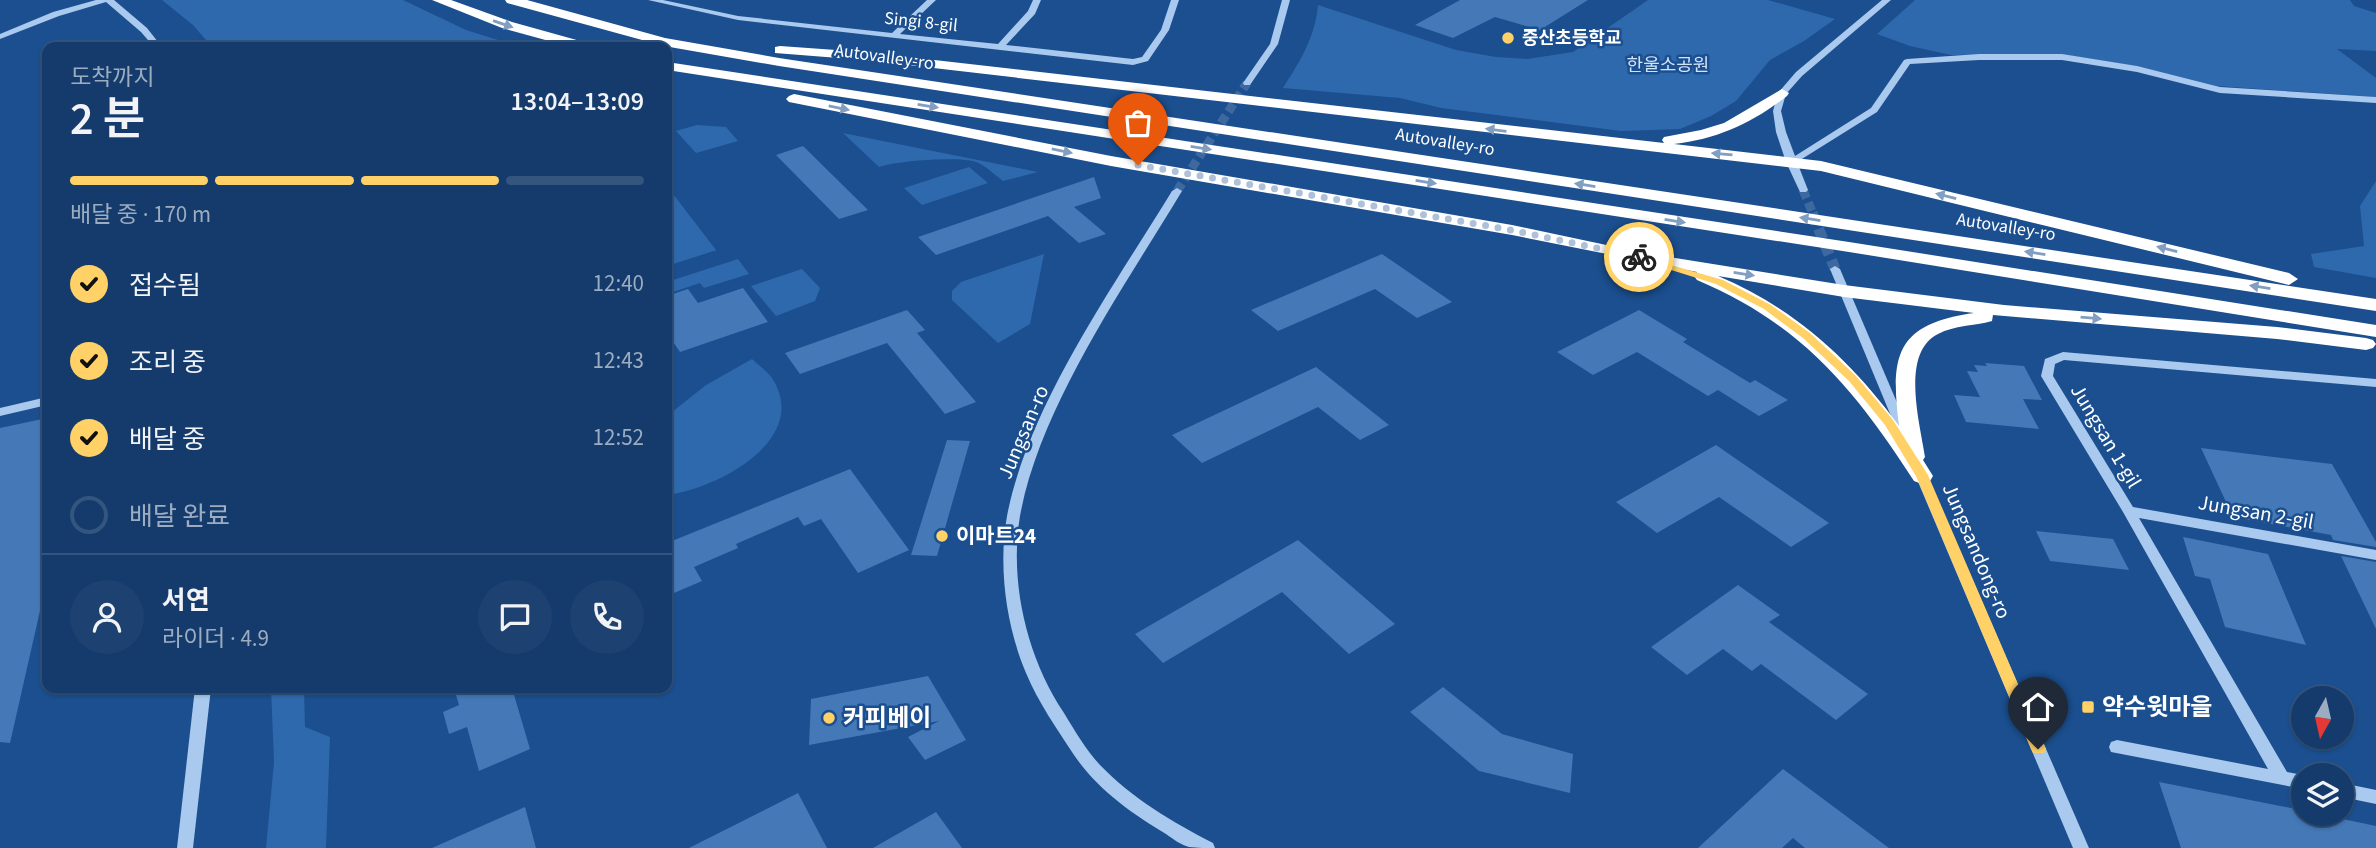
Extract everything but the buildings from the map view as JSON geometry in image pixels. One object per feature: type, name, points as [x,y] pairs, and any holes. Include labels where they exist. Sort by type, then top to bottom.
[{"type":"highway","points":[[439,0],[507,26],[567,42]]},
{"type":"highway","name":"Autovalley-ro","points":[[512,0],[664,42]]},
{"type":"highway","points":[[672,43],[864,56],[1821,166],[2376,302]]},
{"type":"highway","name":"Autovalley-ro","points":[[672,43],[779,62],[2376,302]]},
{"type":"highway","points":[[672,67],[763,93],[1111,161],[1511,230],[1644,258],[1844,291],[2036,313],[2277,333],[2376,345]]},
{"type":"highway","name":"Autovalley-ro","points":[[672,67],[1849,247],[2376,331]]},
{"type":"highway","points":[[1603,142],[1690,138],[1720,130],[1745,121],[1782,93]]},
{"type":"highway","points":[[1644,258],[1720,282],[1768,307],[1807,336],[1853,378],[1889,423],[1918,466]]},
{"type":"highway","points":[[1918,466],[1904,375],[1910,350],[1920,334],[1937,325],[1964,318],[2036,313]]},
{"type":"street","points":[[0,37],[55,14],[106,0],[144,30],[154,42]]},
{"type":"street","name":"Singi 8-gil","points":[[652,0],[738,18],[1133,62],[1145,59],[1165,30],[1175,0]]},
{"type":"street","points":[[668,4],[681,0]]},
{"type":"street","points":[[894,35],[932,0]]},
{"type":"street","points":[[1001,46],[1032,12],[1037,0]]},
{"type":"street","points":[[1247,83],[1274,44],[1286,0]]},
{"type":"street","points":[[1803,190],[1791,162],[1777,111],[1782,93],[1799,74],[1886,0]]},
{"type":"street","points":[[1791,162],[1874,110],[1907,62],[1979,57],[2062,57],[2137,69],[2220,90],[2376,100]]},
{"type":"street","name":"Jungsan-ro","points":[[1177,191],[1086,346],[1031,456],[1016,502],[1012,552],[1016,610],[1029,664],[1056,715],[1094,769],[1161,825],[1207,848]]},
{"type":"street","name":"Jungsandong-ro","points":[[1835,269],[2081,848]]},
{"type":"street","name":"Jungsan 1-gil","points":[[2282,778],[2129,512],[2047,376],[2049,362],[2063,356],[2376,383]]},
{"type":"street","points":[[0,412],[42,402]]},
{"type":"street","name":"Jungsan 2-gil","points":[[2129,512],[2376,555]]},
{"type":"street","points":[[185,848],[202,693]]},
{"type":"street","points":[[2117,747],[2291,780]]},
{"type":"street","points":[[2354,792],[2376,797]]},
{"type":"green space","points":[[162,0],[403,0],[466,30],[504,42],[208,42],[193,25]]},
{"type":"green space","name":"한울소공원","points":[[1648,0],[1768,0],[1835,19],[1770,60],[1736,101],[1711,116],[1680,129],[1621,131],[1441,108],[1400,98],[1283,88],[1310,39],[1318,5],[1456,50],[1527,59],[1573,52]]},
{"type":"green space","points":[[1915,0],[2350,0],[2354,6],[2376,13],[2376,51],[2337,49],[2376,78],[2376,97],[2217,86],[2135,66],[2059,54],[1951,55],[1910,46],[1877,34]]},
{"type":"green space","points":[[697,125],[726,127],[738,141],[696,153],[676,131]]},
{"type":"green space","points":[[843,133],[1038,172],[1003,181],[983,165],[956,159],[879,167]]},
{"type":"green space","points":[[969,167],[988,183],[922,205],[904,188]]},
{"type":"green space","points":[[2376,181],[2376,278],[2314,267],[2311,254],[2364,246],[2360,206]]},
{"type":"green space","points":[[672,193],[716,250],[672,264]]},
{"type":"green space","points":[[1044,254],[1030,324],[998,343],[952,300],[952,291],[961,282]]},
{"type":"green space","points":[[738,259],[749,274],[704,288],[700,283],[672,292],[672,280]]},
{"type":"green space","points":[[802,269],[820,288],[815,301],[776,316],[751,286]]},
{"type":"green space","points":[[752,359],[772,378],[781,401],[779,422],[769,441],[732,472],[710,483],[672,494],[672,412],[706,385]]},
{"type":"green space","points":[[271,693],[304,693],[305,727],[330,737],[326,848],[266,848],[274,762]]},
{"type":"tunnel","points":[[1177,191],[1247,83]]},
{"type":"tunnel","points":[[1803,190],[1813,214]]},
{"type":"tunnel","points":[[1812,213],[1835,269]]},
{"type":"way so far","points":[[1138,165],[1511,230],[1639,257]]},
{"type":"place","name":"중산초등학교","points":[[1508,38]]},
{"type":"place","name":"이마트24","points":[[942,536]]},
{"type":"place","name":"약수윗마을","points":[[2088,707]]},
{"type":"place","name":"커피베이","points":[[829,718]]},
{"type":"route","points":[[1639,257],[1720,282],[1768,307],[1807,336],[1853,378],[1889,423],[1922,475],[2038,749]]}]
